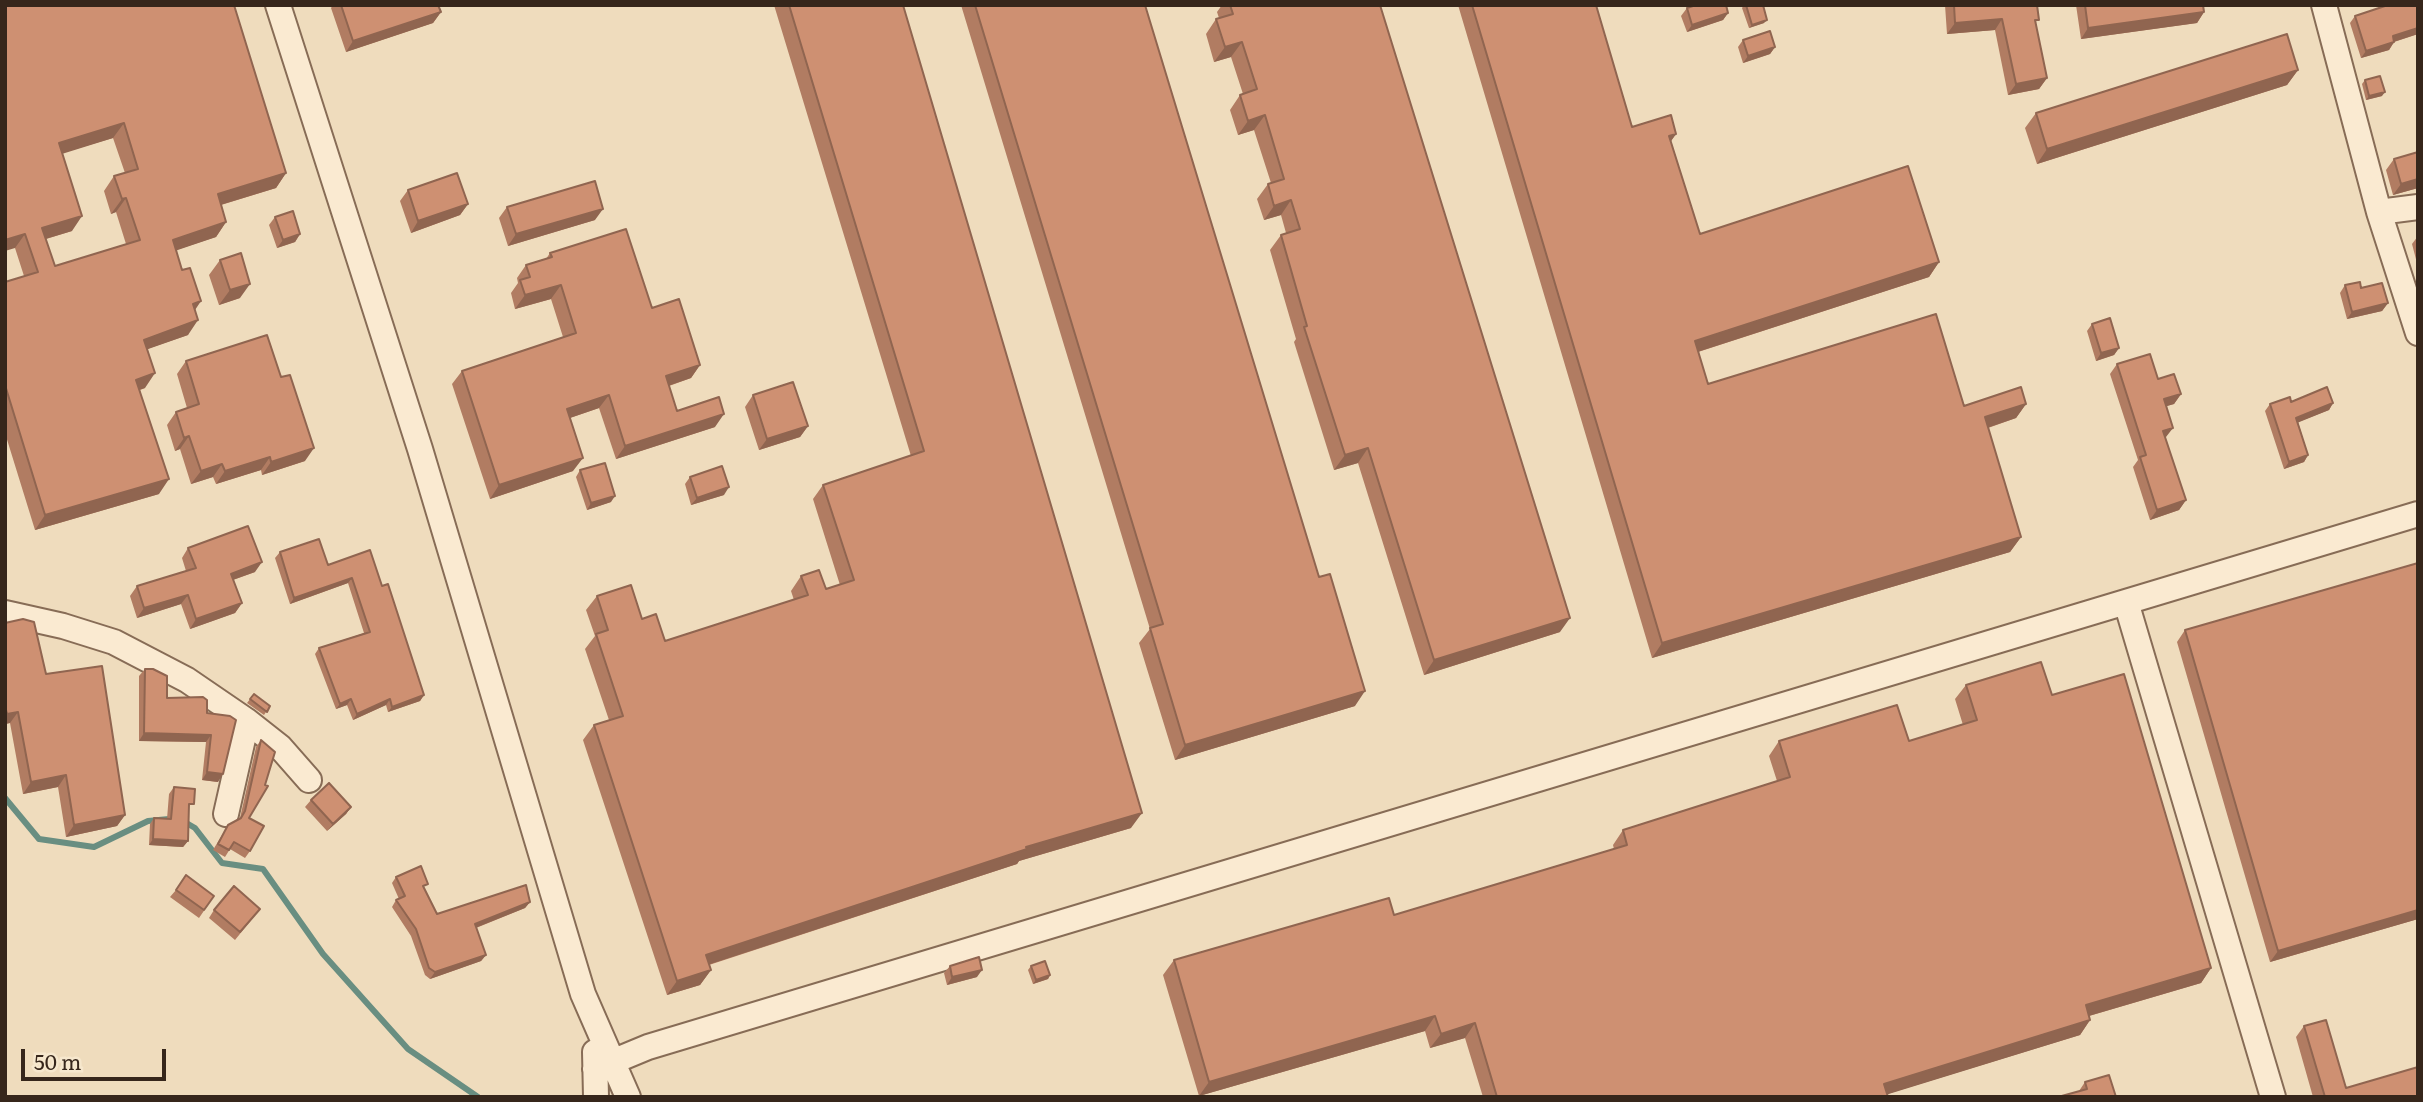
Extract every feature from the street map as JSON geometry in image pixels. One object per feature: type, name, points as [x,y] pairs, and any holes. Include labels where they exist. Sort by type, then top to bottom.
[{"type":"street","points":[[278,5],[420,449],[593,1023],[603,1065],[597,1097]]},
{"type":"street","points":[[2324,5],[2379,212],[2418,333]]},
{"type":"street","points":[[2379,212],[2418,207]]},
{"type":"street","points":[[603,1065],[648,1047],[2418,514]]},
{"type":"street","points":[[2126,602],[2273,1097]]},
{"type":"street","points":[[5,613],[114,642],[187,680],[280,747],[309,780]]},
{"type":"street","points":[[226,814],[247,721]]},
{"type":"street","points":[[603,1065],[628,1097]]},
{"type":"building","points":[[5,5],[234,5],[286,173],[218,194],[226,222],[173,240],[182,270],[190,268],[201,301],[193,304],[198,320],[144,340],[155,373],[136,380],[169,479],[45,515],[5,385],[5,282],[38,272],[25,234],[5,240]],"holes":[[[124,123],[138,169],[114,176],[122,199],[126,198],[140,240],[55,266],[42,228],[82,216],[59,143]]]},
{"type":"building","points":[[341,5],[438,5],[441,12],[353,41]]},
{"type":"building","points":[[789,5],[903,5],[1142,813],[1026,847],[1027,849],[706,955],[711,970],[677,981],[594,725],[623,716],[596,634],[608,630],[597,596],[631,585],[642,619],[656,614],[665,641],[808,595],[801,576],[819,570],[826,589],[854,580],[823,485],[924,451]]},
{"type":"building","points":[[975,5],[1145,5],[1319,577],[1330,574],[1365,691],[1185,745],[1150,628],[1163,624]]},
{"type":"building","points":[[1230,5],[1380,5],[1570,618],[1434,660],[1368,448],[1345,455],[1304,327],[1307,326],[1281,235],[1300,229],[1291,200],[1274,206],[1268,184],[1284,179],[1265,115],[1248,121],[1240,95],[1257,89],[1242,42],[1225,47],[1216,19],[1233,14]]},
{"type":"building","points":[[1472,5],[1596,5],[1632,127],[1671,115],[1676,134],[1669,136],[1700,234],[1908,166],[1939,262],[1695,341],[1708,384],[1936,314],[1964,406],[2021,387],[2026,404],[1985,417],[2021,537],[1662,643]]},
{"type":"building","points":[[1696,5],[1726,5],[1728,13],[1692,25],[1687,8]]},
{"type":"building","points":[[1746,5],[1763,5],[1767,20],[1752,25]]},
{"type":"building","points":[[1954,5],[2037,5],[2039,20],[2035,20],[2047,78],[2016,84],[2002,19],[1955,23]]},
{"type":"building","points":[[2085,5],[2203,5],[2204,12],[2088,28]]},
{"type":"building","points":[[2388,5],[2417,5],[2418,28],[2393,36],[2394,42],[2366,51],[2355,16]]},
{"type":"building","points":[[1770,31],[1775,47],[1748,56],[1743,40]]},
{"type":"building","points":[[2287,34],[2298,70],[2047,149],[2036,113]]},
{"type":"building","points":[[2380,76],[2385,92],[2369,96],[2365,80]]},
{"type":"building","points":[[2418,152],[2418,179],[2401,184],[2394,159]]},
{"type":"building","points":[[457,173],[468,204],[418,221],[408,190]]},
{"type":"building","points":[[595,181],[603,209],[516,234],[507,207]]},
{"type":"building","points":[[293,211],[300,234],[283,240],[275,217]]},
{"type":"building","points":[[626,229],[652,308],[679,299],[700,365],[666,376],[677,411],[719,397],[724,414],[625,446],[609,395],[567,409],[583,458],[499,485],[462,371],[576,333],[561,285],[525,295],[520,280],[530,277],[526,265],[552,257],[550,253]]},
{"type":"building","points":[[241,253],[250,284],[230,290],[220,260]]},
{"type":"building","points":[[2360,282],[2361,288],[2382,283],[2388,303],[2352,312],[2345,285]]},
{"type":"building","points":[[2110,318],[2119,348],[2101,353],[2092,324]]},
{"type":"building","points":[[267,335],[281,377],[290,375],[314,448],[271,462],[270,457],[225,471],[222,464],[201,471],[189,436],[184,438],[176,412],[199,404],[186,361]]},
{"type":"building","points":[[2150,354],[2158,379],[2174,374],[2181,394],[2164,399],[2173,428],[2163,431],[2186,500],[2157,510],[2140,457],[2146,455],[2117,364]]},
{"type":"building","points":[[793,382],[808,426],[767,439],[753,395]]},
{"type":"building","points":[[2327,387],[2333,403],[2296,418],[2308,455],[2289,462],[2270,404],[2290,397],[2291,402]]},
{"type":"building","points":[[605,463],[615,496],[591,503],[580,470]]},
{"type":"building","points":[[722,466],[729,487],[697,498],[690,477]]},
{"type":"building","points":[[248,526],[262,562],[231,574],[242,603],[196,619],[188,595],[144,608],[137,586],[196,568],[188,548]]},
{"type":"building","points":[[319,539],[328,565],[370,550],[382,586],[388,584],[424,695],[392,707],[390,699],[357,714],[351,699],[340,704],[319,648],[370,632],[352,578],[294,598],[280,552]]},
{"type":"building","points":[[2418,563],[2418,910],[2278,951],[2185,630]]},
{"type":"building","points":[[23,619],[34,622],[46,674],[102,666],[125,815],[74,825],[66,775],[31,782],[18,712],[7,714],[5,706],[5,623]]},
{"type":"building","points":[[2041,662],[2052,695],[2124,674],[2211,968],[2086,1005],[2090,1020],[1884,1084],[1888,1097],[1497,1097],[1475,1023],[1441,1034],[1435,1016],[1209,1082],[1174,960],[1389,898],[1394,915],[1627,845],[1623,830],[1790,777],[1779,741],[1897,705],[1909,741],[1977,720],[1966,685]]},
{"type":"building","points":[[145,669],[153,669],[167,676],[167,698],[203,697],[207,700],[207,713],[230,716],[236,720],[223,774],[207,772],[211,735],[144,733]]},
{"type":"building","points":[[254,694],[270,706],[267,712],[250,699]]},
{"type":"building","points":[[261,740],[275,752],[265,785],[268,786],[249,818],[264,826],[250,851],[234,842],[229,850],[218,844],[228,825],[241,818],[245,811]]},
{"type":"building","points":[[329,783],[351,807],[333,824],[311,800]]},
{"type":"building","points":[[174,787],[195,789],[194,804],[189,804],[188,841],[153,839],[154,818],[171,819]]},
{"type":"building","points":[[421,866],[428,884],[423,886],[437,914],[526,885],[530,902],[475,924],[486,955],[435,972],[429,968],[416,929],[396,900],[405,896],[396,877]]},
{"type":"building","points":[[186,875],[214,896],[204,910],[176,890]]},
{"type":"building","points":[[234,886],[260,909],[240,932],[214,910]]},
{"type":"building","points":[[979,957],[982,970],[952,977],[950,966]]},
{"type":"building","points":[[1045,961],[1050,975],[1036,980],[1031,966]]},
{"type":"building","points":[[2326,1020],[2346,1088],[2418,1067],[2418,1097],[2325,1097],[2304,1026]]},
{"type":"building","points":[[2109,1075],[2116,1097],[2058,1097],[2087,1089],[2085,1082]]},
{"type":"waterway","points":[[5,798],[39,839],[94,847],[148,821],[169,819]]},
{"type":"waterway","points":[[183,821],[195,828],[222,863],[263,869],[323,954],[408,1049],[478,1097]]}]
